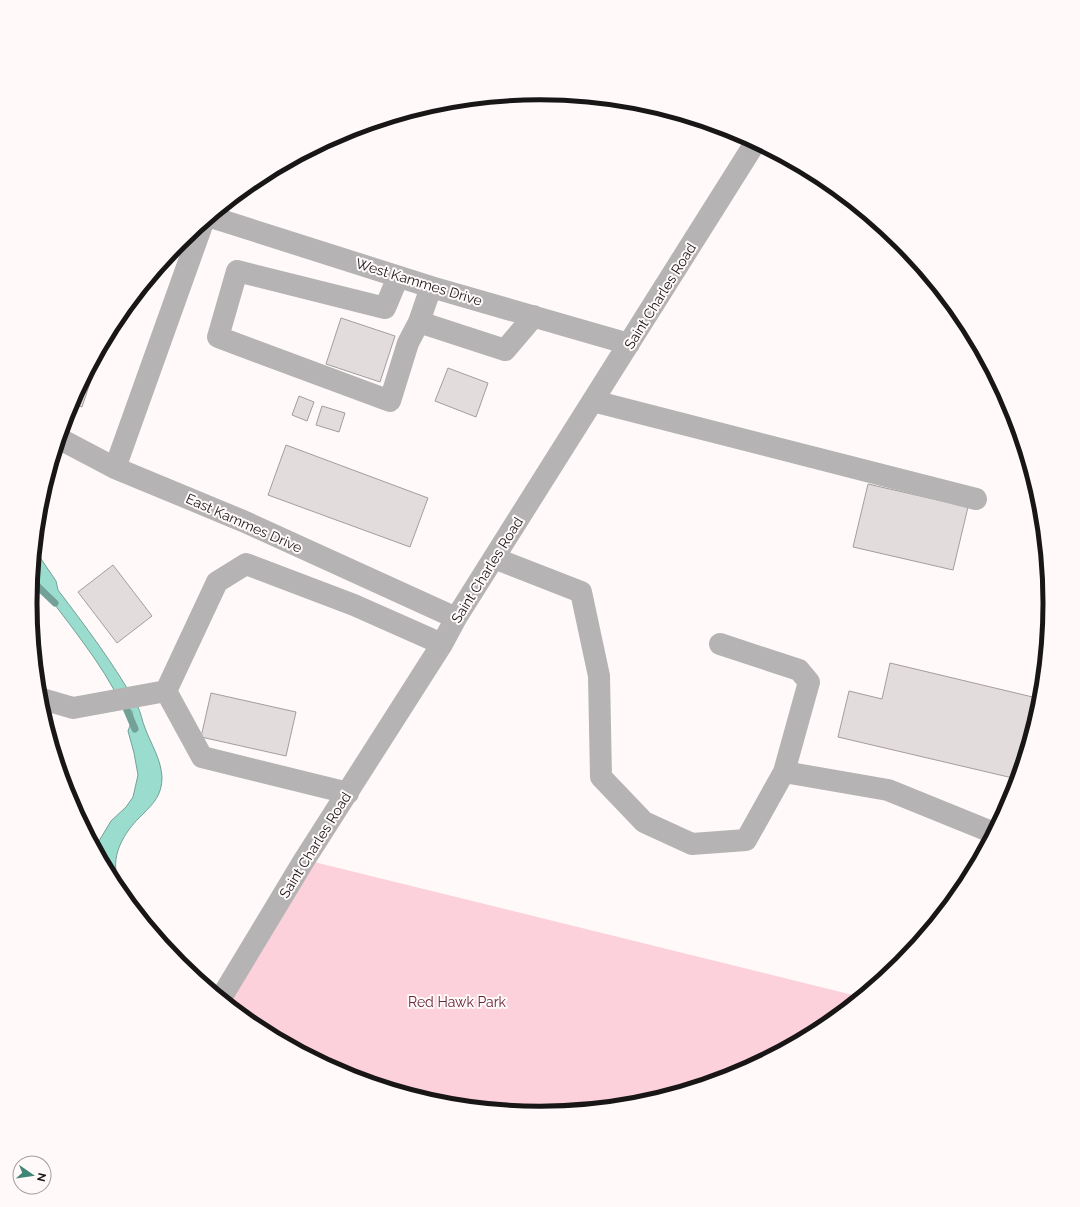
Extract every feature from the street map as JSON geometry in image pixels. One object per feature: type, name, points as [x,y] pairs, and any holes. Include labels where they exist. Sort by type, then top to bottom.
[{"type":"street","name":"Saint Charles Road","points":[[223,994],[303,862],[442,644],[456,618],[752,148]]},
{"type":"street","name":"West Kammes Drive","points":[[216,219],[398,277],[629,344]]},
{"type":"street","points":[[115,468],[199,234]]},
{"type":"street","points":[[398,277],[385,308],[237,271],[218,336],[390,401],[408,343],[419,322],[431,287]]},
{"type":"street","points":[[419,322],[505,350],[534,316]]},
{"type":"street","points":[[593,401],[976,500]]},
{"type":"street","name":"East Kammes Drive","points":[[64,441],[115,468],[243,521],[456,618]]},
{"type":"street","points":[[494,558],[582,592],[599,676],[601,777],[644,822],[692,844],[746,840],[784,772],[809,682],[799,670],[720,644]]},
{"type":"street","points":[[166,691],[217,582],[246,564],[354,605],[442,644]]},
{"type":"street","points":[[47,700],[73,708],[166,691]]},
{"type":"street","points":[[166,691],[202,757],[348,793]]},
{"type":"street","points":[[784,772],[888,790],[989,831]]},
{"type":"green space","name":"Red Hawk Park","points":[[306,860],[855,996],[819,1022],[762,1055],[702,1080],[638,1097],[606,1102],[540,1106],[474,1102],[442,1097],[378,1080],[318,1055],[288,1039],[261,1022],[224,995]]},
{"type":"shaded area","points":[[39,556],[56,581],[58,590],[99,646],[128,690],[138,708],[160,764],[162,777],[161,789],[154,802],[136,821],[122,840],[117,855],[117,875],[98,844],[111,821],[126,807],[133,797],[138,775],[128,731],[133,718],[132,711],[124,709],[115,691],[82,640],[38,581]]},
{"type":"building","points":[[341,318],[395,336],[380,382],[326,364]]},
{"type":"building","points":[[448,368],[488,383],[476,417],[435,401]]},
{"type":"building","points":[[94,372],[82,407],[78,405]]},
{"type":"building","points":[[299,396],[314,402],[307,421],[292,415]]},
{"type":"building","points":[[322,406],[345,413],[339,432],[316,425]]},
{"type":"building","points":[[286,445],[428,498],[410,547],[268,495]]},
{"type":"building","points":[[868,484],[968,507],[953,570],[853,547]]},
{"type":"building","points":[[113,565],[152,616],[117,643],[78,592]]},
{"type":"building","points":[[890,663],[1034,697],[1026,734],[1011,778],[838,737],[849,691],[882,699]]},
{"type":"building","points":[[211,693],[296,712],[286,756],[201,737]]},
{"type":"waterway","points":[[38,586],[55,603]]},
{"type":"waterway","points":[[126,708],[135,729]]}]
